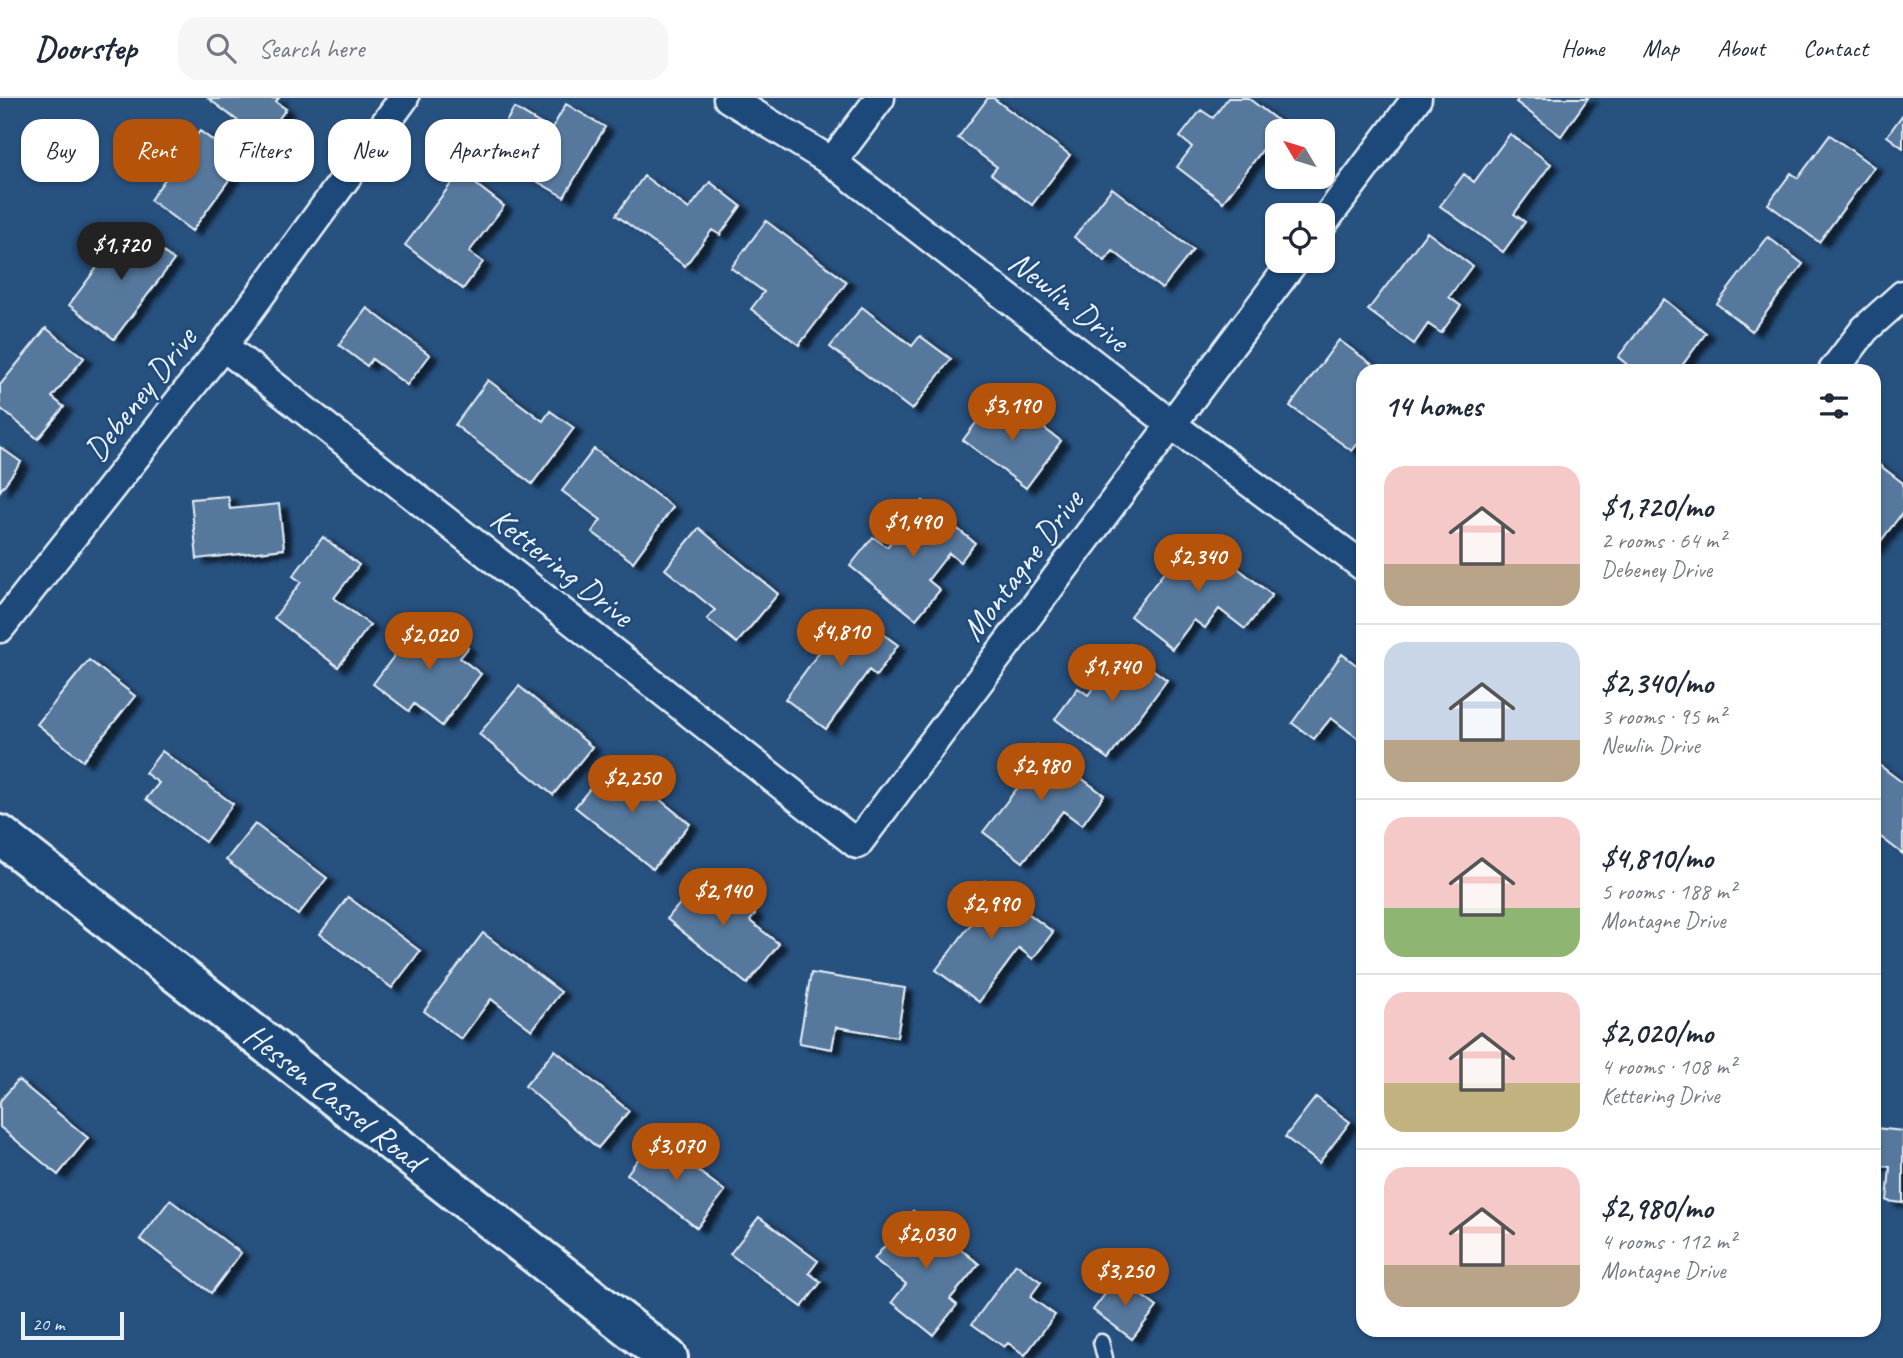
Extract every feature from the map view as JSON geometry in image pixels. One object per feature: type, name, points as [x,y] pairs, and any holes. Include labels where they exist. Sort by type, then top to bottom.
[{"type":"main road","name":"Hessen Cassel Road","points":[[0,835],[668,1358]]},
{"type":"street","name":"Debeney Drive","points":[[0,628],[223,346],[404,98]]},
{"type":"street","name":"Newlin Drive","points":[[728,98],[832,162],[1171,424],[1356,561]]},
{"type":"street","points":[[832,162],[880,98]]},
{"type":"street","points":[[1335,207],[1417,98]]},
{"type":"street","name":"Montagne Drive","points":[[857,844],[1285,273]]},
{"type":"street","points":[[1838,364],[1865,329],[1903,295]]},
{"type":"street","name":"Kettering Drive","points":[[223,346],[857,844]]},
{"type":"lane","points":[[1101,1342],[1105,1358]]},
{"type":"building","points":[[279,98],[276,102],[286,109],[279,119],[235,119],[209,99]]},
{"type":"building","points":[[988,98],[993,98],[1070,155],[1032,205],[991,174],[997,167],[958,138]]},
{"type":"building","points":[[1228,98],[1248,98],[1275,119],[1265,119],[1265,146],[1223,202],[1177,167],[1192,147],[1180,137],[1201,110],[1213,118]]},
{"type":"building","points":[[1519,98],[1588,98],[1561,136],[1516,102]]},
{"type":"building","points":[[566,104],[605,127],[564,197],[538,182],[561,182],[561,119],[557,119]]},
{"type":"building","points":[[514,108],[532,119],[508,119]]},
{"type":"building","points":[[1903,114],[1903,148],[1887,136]]},
{"type":"building","points":[[200,131],[214,141],[214,182],[228,182],[192,231],[150,200],[163,182],[200,182]]},
{"type":"building","points":[[1510,134],[1551,164],[1514,214],[1525,222],[1503,252],[1440,206],[1464,174],[1474,182]]},
{"type":"building","points":[[1830,135],[1874,167],[1819,242],[1768,204],[1791,173],[1798,178]]},
{"type":"building","points":[[644,176],[689,209],[710,182],[741,206],[720,235],[712,230],[685,266],[616,215]]},
{"type":"building","points":[[452,182],[473,182],[504,206],[469,252],[483,262],[463,289],[405,245]]},
{"type":"building","points":[[1112,188],[1193,250],[1162,289],[1113,251],[1105,261],[1074,237]]},
{"type":"building","points":[[766,221],[847,282],[799,345],[751,309],[764,292],[731,268]]},
{"type":"building","points":[[128,226],[174,260],[114,339],[69,305]]},
{"type":"building","points":[[1427,232],[1472,266],[1449,297],[1461,306],[1441,333],[1428,324],[1414,344],[1368,310]]},
{"type":"building","points":[[1768,237],[1803,264],[1752,331],[1717,304]]},
{"type":"building","points":[[1664,299],[1706,333],[1683,364],[1626,364],[1618,357]]},
{"type":"building","points":[[862,307],[912,346],[920,336],[951,359],[912,410],[830,347]]},
{"type":"building","points":[[367,308],[430,355],[407,385],[372,359],[367,366],[339,345]]},
{"type":"building","points":[[46,328],[84,358],[52,397],[64,407],[38,439],[0,408],[0,385]]},
{"type":"building","points":[[1339,340],[1372,364],[1356,364],[1356,446],[1352,451],[1290,406]]},
{"type":"building","points":[[488,380],[543,421],[550,411],[574,428],[532,484],[455,425]]},
{"type":"building","points":[[992,402],[1011,416],[1017,408],[1061,441],[1026,488],[963,440]]},
{"type":"building","points":[[0,447],[21,462],[0,491]]},
{"type":"building","points":[[594,449],[673,507],[633,562],[592,532],[601,520],[562,491]]},
{"type":"building","points":[[1881,466],[1903,483],[1903,512],[1881,541]]},
{"type":"building","points":[[228,496],[230,509],[279,504],[284,549],[197,559],[191,499]]},
{"type":"building","points":[[923,501],[975,543],[960,562],[949,553],[928,580],[940,590],[916,619],[850,566],[873,537],[887,547]]},
{"type":"building","points":[[699,528],[778,594],[737,643],[707,619],[715,610],[665,569]]},
{"type":"building","points":[[1194,534],[1272,595],[1245,629],[1219,609],[1205,628],[1194,620],[1172,649],[1130,616]]},
{"type":"building","points":[[323,537],[359,565],[334,598],[370,625],[338,667],[274,618],[301,582],[293,576]]},
{"type":"building","points":[[850,610],[898,645],[876,676],[869,670],[826,729],[785,699]]},
{"type":"building","points":[[425,615],[468,648],[460,658],[481,674],[442,726],[414,704],[409,711],[373,684]]},
{"type":"building","points":[[1124,648],[1167,680],[1108,759],[1055,719],[1078,688],[1088,695]]},
{"type":"building","points":[[1342,654],[1356,665],[1356,737],[1331,718],[1314,739],[1292,723]]},
{"type":"building","points":[[89,660],[135,696],[83,761],[37,724]]},
{"type":"building","points":[[519,686],[592,747],[553,795],[479,734]]},
{"type":"building","points":[[1037,745],[1104,795],[1082,825],[1063,811],[1023,862],[983,832],[1022,782],[1013,775]]},
{"type":"building","points":[[162,751],[233,804],[205,842],[146,799],[159,783],[145,773]]},
{"type":"building","points":[[612,761],[690,824],[653,869],[575,807]]},
{"type":"building","points":[[1881,766],[1903,783],[1903,854],[1881,837]]},
{"type":"building","points":[[255,824],[327,878],[298,915],[226,860]]},
{"type":"building","points":[[705,873],[755,914],[750,921],[779,944],[747,984],[667,919]]},
{"type":"building","points":[[985,881],[1053,932],[1033,959],[1019,948],[979,1002],[936,970],[974,920],[962,911]]},
{"type":"building","points":[[348,897],[420,951],[392,988],[320,934]]},
{"type":"building","points":[[483,933],[561,992],[532,1030],[491,999],[461,1039],[424,1011]]},
{"type":"building","points":[[811,973],[905,988],[897,1037],[836,1027],[832,1049],[799,1043]]},
{"type":"building","points":[[555,1050],[629,1111],[598,1148],[525,1086]]},
{"type":"building","points":[[18,1080],[88,1138],[58,1175],[0,1127],[0,1101]]},
{"type":"building","points":[[1316,1097],[1350,1122],[1319,1163],[1285,1137]]},
{"type":"building","points":[[1881,1129],[1903,1131],[1903,1203],[1887,1201],[1890,1167],[1881,1166]]},
{"type":"building","points":[[654,1138],[725,1191],[697,1228],[627,1174]]},
{"type":"building","points":[[170,1200],[241,1253],[211,1293],[140,1239]]},
{"type":"building","points":[[913,1211],[979,1264],[950,1299],[957,1305],[933,1335],[892,1302],[906,1284],[874,1259]]},
{"type":"building","points":[[759,1217],[818,1261],[809,1273],[821,1282],[802,1307],[730,1254]]},
{"type":"building","points":[[1016,1264],[1041,1282],[1030,1297],[1055,1315],[1025,1355],[1008,1343],[1004,1347],[972,1324]]},
{"type":"building","points":[[1118,1277],[1157,1307],[1132,1339],[1093,1310]]}]
